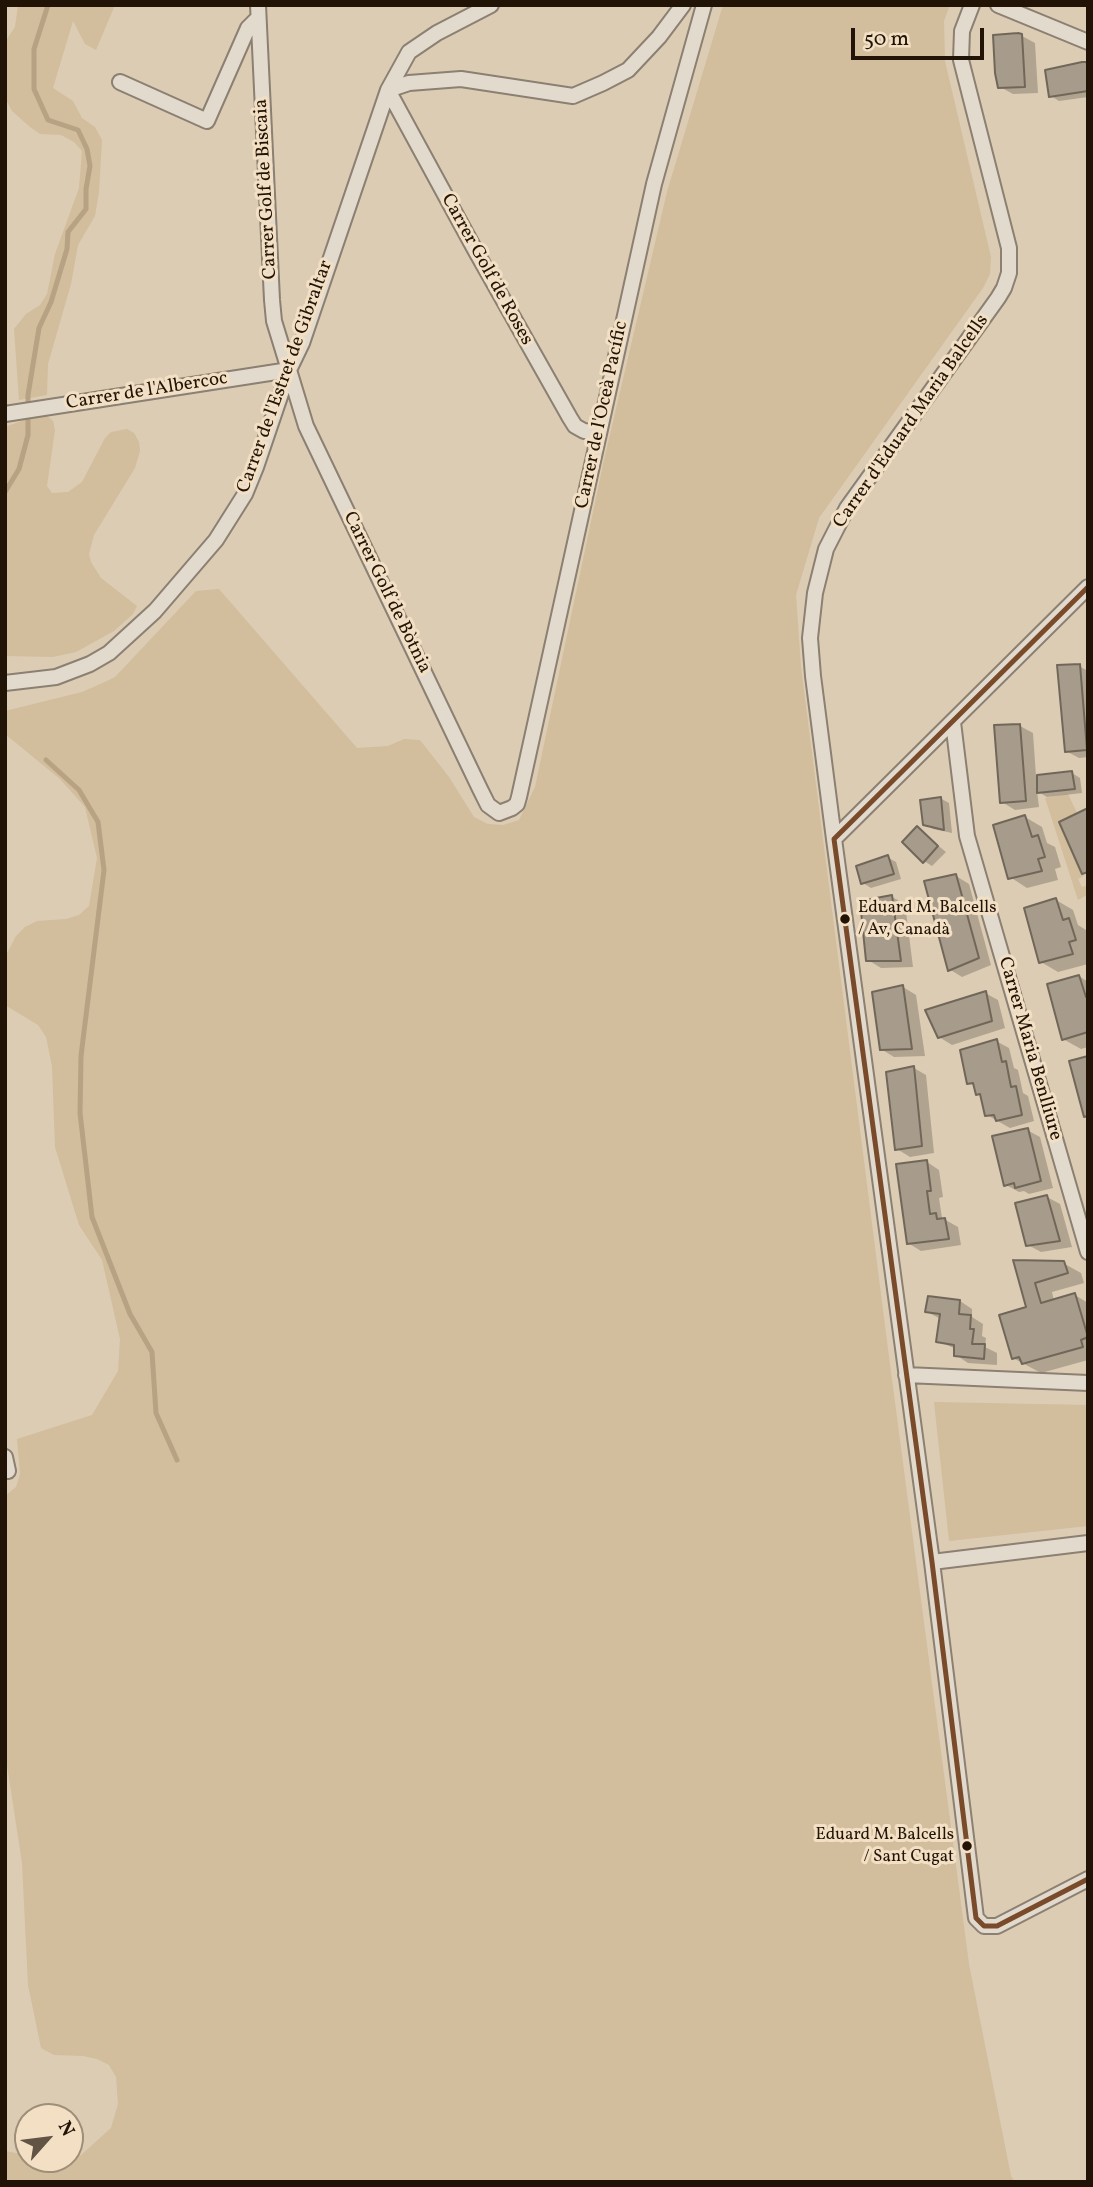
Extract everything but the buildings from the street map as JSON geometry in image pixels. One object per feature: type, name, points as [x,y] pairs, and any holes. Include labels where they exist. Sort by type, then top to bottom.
[{"type":"street","name":"Carrer de l'Estret de Gibraltar","points":[[5,683],[56,677],[90,664],[109,653],[155,611],[216,540],[245,494],[289,370],[302,343],[388,90],[409,52],[437,33],[491,5]]},
{"type":"street","points":[[388,90],[409,83],[461,79],[573,96],[628,70],[654,43],[683,5]]},
{"type":"street","name":"Carrer de l'Oceà Pacífic","points":[[495,811],[503,813],[512,808],[519,797],[654,184],[704,5]]},
{"type":"street","name":"Carrer d'Eduard Maria Balcells","points":[[972,5],[962,31],[961,60],[1009,248],[1009,273],[998,298],[848,508],[826,549],[815,593],[810,638],[834,839],[932,1562],[976,1918],[985,1926],[997,1926],[1088,1879]]},
{"type":"street","points":[[999,5],[1088,42]]},
{"type":"street","points":[[120,82],[207,121],[248,28],[258,12]]},
{"type":"street","name":"Carrer Golf de Biscaia","points":[[258,12],[273,310],[289,370]]},
{"type":"street","name":"Carrer Golf de Roses","points":[[388,90],[569,418],[575,426],[599,432]]},
{"type":"street","name":"Carrer de l'Albercoc","points":[[5,414],[289,370]]},
{"type":"street","name":"Carrer Golf de Bòtnia","points":[[289,370],[306,426],[480,789],[488,805],[495,811]]},
{"type":"street","points":[[834,839],[1088,587]]},
{"type":"street","name":"Carrer Maria Benlliure","points":[[953,722],[967,836],[1088,1252]]},
{"type":"street","points":[[906,1375],[1088,1382]]},
{"type":"street","points":[[932,1562],[1088,1543]]},
{"type":"shaded area","points":[[18,5],[115,5],[96,50],[85,44],[73,21],[53,88],[73,101],[82,118],[95,127],[102,140],[99,192],[95,216],[78,245],[71,284],[48,364],[47,395],[19,400],[14,329],[26,314],[40,305],[47,294],[55,254],[79,188],[82,151],[74,142],[61,135],[40,134],[12,111],[5,98],[5,42],[15,27]]},
{"type":"shaded area","points":[[723,5],[950,5],[944,21],[945,61],[991,257],[990,274],[983,288],[819,518],[796,595],[801,667],[969,1964],[1011,2176],[1015,2182],[5,2182],[5,2151],[14,2153],[14,2173],[84,2173],[84,2152],[111,2128],[118,2104],[116,2077],[109,2065],[83,2056],[54,2055],[41,2048],[28,1985],[22,1863],[5,1752],[5,1496],[16,1487],[20,1474],[17,1439],[92,1415],[118,1371],[120,1339],[102,1260],[79,1225],[55,1147],[52,1066],[46,1037],[38,1025],[5,1005],[5,957],[16,936],[37,921],[66,919],[79,915],[89,906],[97,858],[85,807],[60,779],[5,734],[5,711],[82,692],[115,677],[196,591],[219,589],[357,748],[388,746],[404,739],[420,740],[449,777],[474,817],[488,824],[503,825],[519,820],[535,787],[604,460],[667,192]]},
{"type":"shaded area","points":[[38,415],[46,415],[53,421],[55,430],[47,486],[52,493],[68,492],[82,482],[105,438],[111,432],[127,429],[134,433],[139,442],[140,451],[135,468],[94,535],[89,554],[101,578],[137,606],[133,614],[114,631],[76,652],[53,657],[5,656],[5,427]]},
{"type":"shaded area","points":[[1068,794],[1077,813],[1059,822],[1084,876],[1078,879],[1082,887],[1088,885],[1088,894],[1078,900],[1045,798]]},
{"type":"shaded area","points":[[934,1402],[1088,1405],[1088,1526],[949,1541]]},
{"type":"waterway","points":[[5,492],[19,469],[28,435],[28,395],[39,328],[51,302],[67,249],[68,232],[86,209],[90,166],[87,149],[78,130],[48,120],[34,89],[34,49],[48,5]]},
{"type":"waterway","points":[[46,760],[79,790],[98,822],[104,870],[81,1056],[80,1113],[92,1217],[130,1314],[152,1352],[156,1413],[177,1460]]},
{"type":"transit line","points":[[1088,587],[834,839],[932,1562],[976,1918],[984,1926],[997,1926],[1088,1879]]},
{"type":"place","name":"Eduard M. Balcells / Av, Canadà","points":[[845,919]]},
{"type":"place","name":"Eduard M. Balcells / Sant Cugat","points":[[967,1846]]}]
